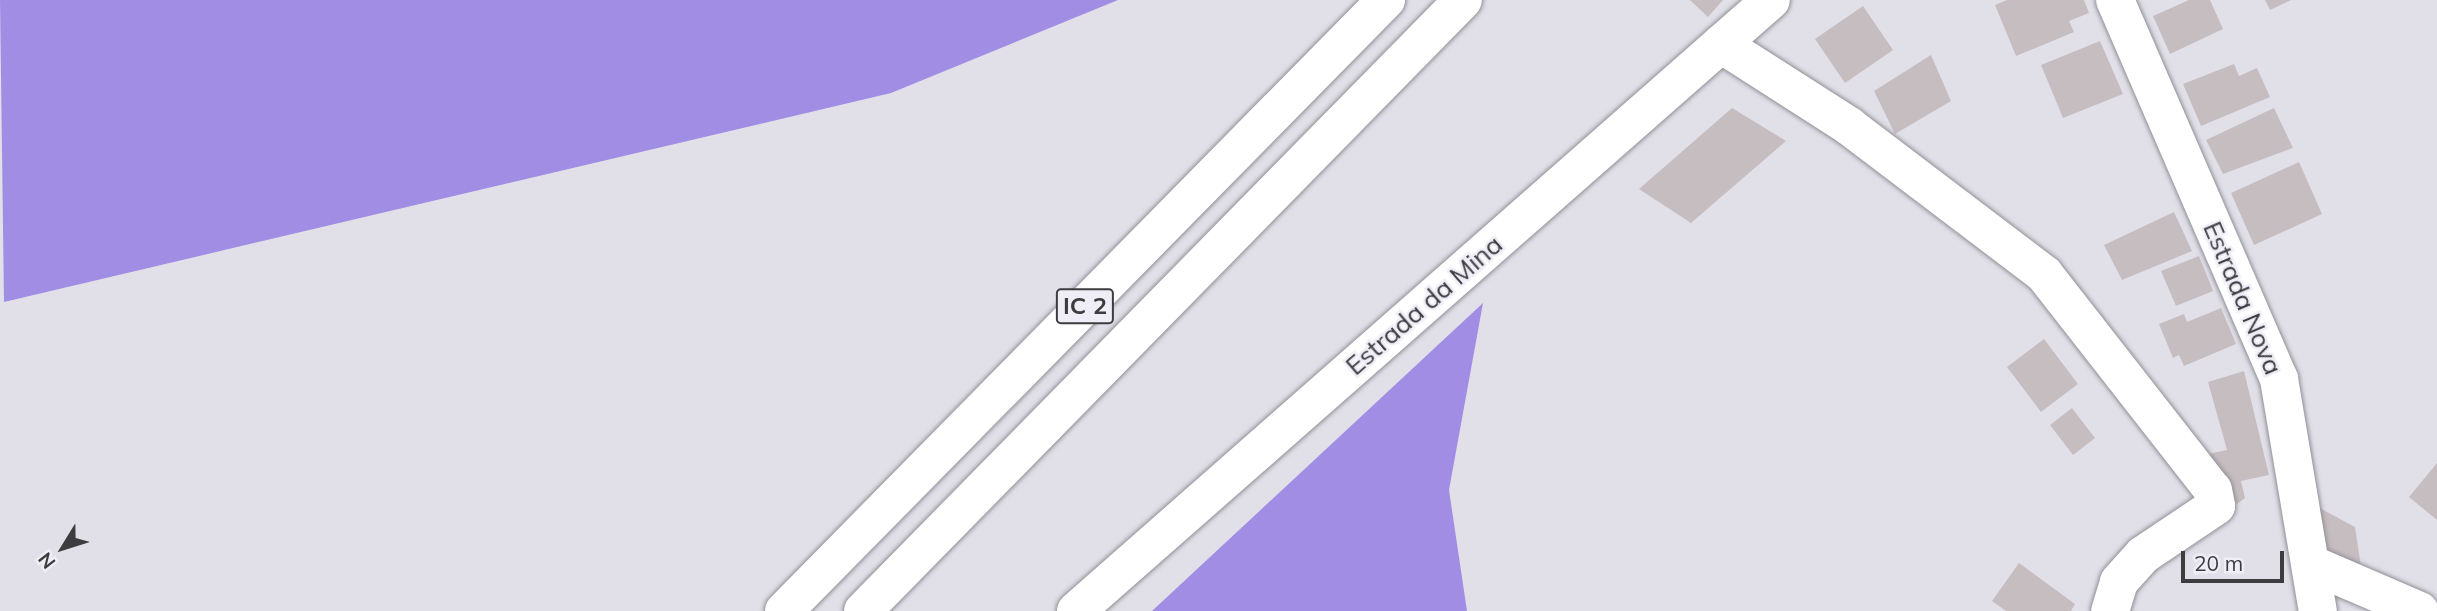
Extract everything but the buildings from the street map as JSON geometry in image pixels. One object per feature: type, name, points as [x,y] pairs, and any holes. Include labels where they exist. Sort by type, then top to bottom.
[{"type":"main road","name":"IC 2","points":[[783,611],[1386,0]]},
{"type":"main road","name":"IC 2","points":[[863,611],[1463,0]]},
{"type":"main road","name":"Estrada da Mina","points":[[1076,611],[1772,0]]},
{"type":"main road","name":"Estrada Nova","points":[[2116,0],[2279,379],[2313,565],[2318,611]]},
{"type":"main road","points":[[1721,44],[1849,126],[2044,274],[2213,490],[2216,506],[2143,555],[2119,582],[2110,611]]},
{"type":"main road","points":[[2313,565],[2420,611]]},
{"type":"shaded area","points":[[0,0],[1118,0],[891,93],[4,302]]},
{"type":"shaded area","points":[[1483,303],[1449,490],[1467,611],[1152,611]]}]
